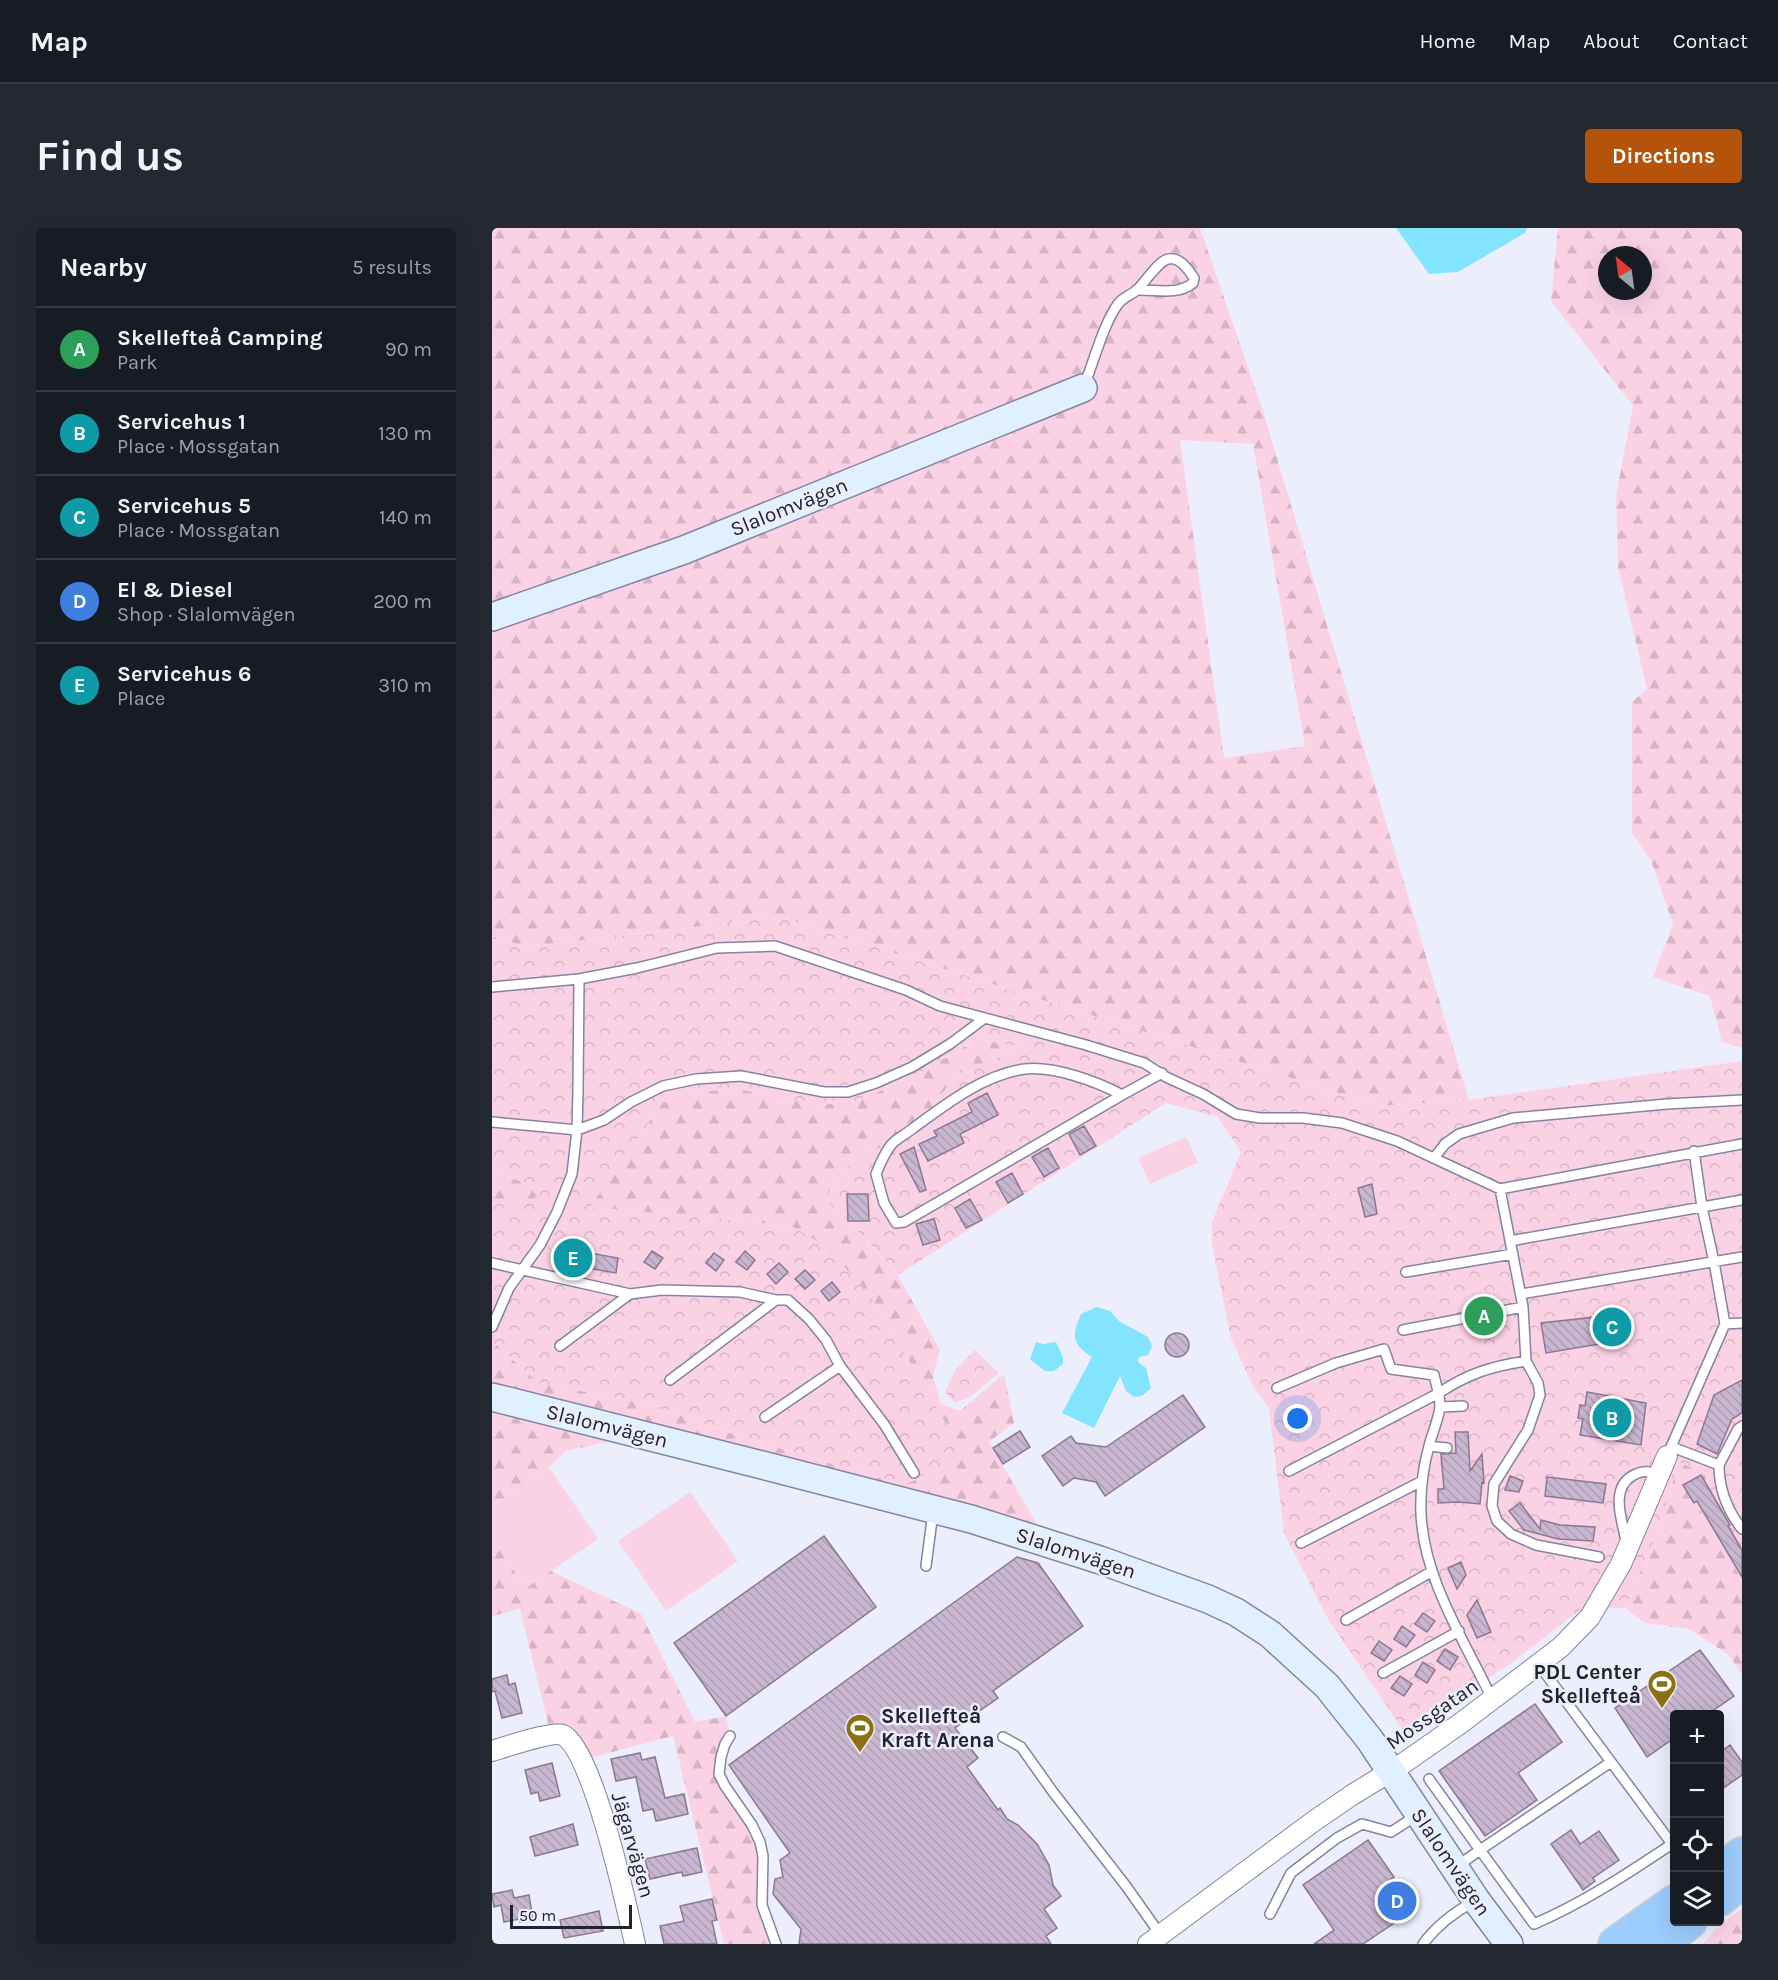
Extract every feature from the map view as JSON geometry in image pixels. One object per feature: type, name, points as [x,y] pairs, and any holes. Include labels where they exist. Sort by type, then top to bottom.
[{"type":"highway","points":[[1724,1867],[1742,1854]]},
{"type":"highway","points":[[1724,1895],[1742,1881]]},
{"type":"highway","points":[[1615,1944],[1670,1905]]},
{"type":"highway","points":[[1661,1944],[1685,1926]]},
{"type":"street","name":"Slalomvägen","points":[[492,617],[684,550],[1083,388]]},
{"type":"street","name":"Slalomvägen","points":[[492,1397],[933,1509],[1100,1560],[1208,1599],[1236,1612],[1270,1634],[1327,1686],[1364,1732],[1476,1900],[1509,1944]]},
{"type":"street","name":"Mossgatan","points":[[1154,1939],[1314,1821],[1391,1772],[1493,1701],[1561,1647],[1590,1617],[1612,1581],[1628,1550],[1669,1451]]},
{"type":"street","name":"Jägarvägen","points":[[492,1751],[551,1735],[561,1734],[571,1742],[582,1760],[612,1845],[635,1944]]},
{"type":"lane","points":[[1083,388],[1119,301],[1136,290],[1154,268],[1168,258],[1177,258],[1188,268],[1194,278],[1193,283],[1188,287],[1178,290],[1136,290]]},
{"type":"lane","points":[[492,987],[579,979],[637,969],[717,948],[775,946],[906,990],[940,1006],[1144,1063],[1236,1114],[1260,1118],[1303,1118],[1342,1123],[1397,1141],[1500,1189],[1742,1144]]},
{"type":"lane","points":[[492,1327],[509,1288],[540,1245],[557,1212],[572,1174],[577,1130],[579,979]]},
{"type":"lane","points":[[492,1122],[577,1130],[604,1120],[631,1102],[663,1086],[696,1079],[741,1076],[824,1092],[848,1092],[876,1083],[912,1067],[950,1044],[985,1018]]},
{"type":"lane","points":[[1122,1095],[1106,1086],[1065,1073],[1027,1069],[991,1080],[949,1103],[892,1144],[876,1174],[884,1203],[896,1223],[904,1222],[1162,1073]]},
{"type":"lane","points":[[1434,1158],[1445,1144],[1459,1134],[1513,1118],[1667,1104],[1742,1100]]},
{"type":"lane","points":[[1694,1152],[1702,1207],[1725,1324],[1669,1451],[1719,1465]]},
{"type":"lane","points":[[1500,1189],[1523,1307],[1526,1361],[1538,1383],[1540,1395],[1528,1430],[1494,1484],[1492,1506],[1497,1521],[1511,1534],[1536,1545],[1599,1557]]},
{"type":"lane","points":[[1510,1241],[1742,1200]]},
{"type":"lane","points":[[1406,1272],[1513,1254]]},
{"type":"lane","points":[[1521,1294],[1742,1257]]},
{"type":"lane","points":[[492,1263],[630,1294],[662,1290],[740,1292],[776,1300],[788,1300],[809,1319],[826,1340],[840,1366],[884,1424],[914,1473]]},
{"type":"lane","points":[[560,1346],[630,1294]]},
{"type":"lane","points":[[670,1380],[776,1300]]},
{"type":"lane","points":[[1403,1330],[1523,1307]]},
{"type":"lane","points":[[1725,1324],[1742,1323]]},
{"type":"lane","points":[[1277,1388],[1336,1363],[1384,1349],[1391,1369],[1434,1375],[1440,1407],[1422,1481],[1421,1515],[1431,1572],[1493,1701]]},
{"type":"lane","points":[[1289,1471],[1438,1393],[1458,1380],[1491,1367],[1526,1361]]},
{"type":"lane","points":[[765,1417],[840,1366]]},
{"type":"lane","points":[[1440,1407],[1463,1406]]},
{"type":"lane","points":[[1742,1426],[1738,1429],[1719,1465],[1719,1481],[1727,1504],[1742,1528]]},
{"type":"lane","points":[[1429,1446],[1448,1448]]},
{"type":"lane","points":[[1628,1550],[1619,1504],[1620,1490],[1628,1479],[1639,1472],[1649,1471],[1659,1474]]},
{"type":"lane","points":[[1301,1543],[1422,1481]]},
{"type":"lane","points":[[926,1566],[933,1509]]},
{"type":"lane","points":[[1346,1620],[1431,1572]]},
{"type":"lane","points":[[1383,1673],[1459,1630]]},
{"type":"lane","points":[[1539,1665],[1670,1839]]},
{"type":"lane","points":[[730,1736],[721,1757],[719,1774],[760,1842],[763,1856],[762,1905],[776,1944]]},
{"type":"lane","points":[[1003,1737],[1022,1748],[1126,1886],[1154,1939]]},
{"type":"lane","points":[[1455,1868],[1611,1762]]},
{"type":"lane","points":[[1429,1779],[1534,1924],[1566,1910],[1629,1874],[1670,1845]]},
{"type":"lane","points":[[1270,1914],[1291,1873],[1337,1838],[1362,1824],[1391,1832],[1419,1814]]},
{"type":"lane","points":[[1423,1944],[1434,1929],[1453,1913],[1476,1900]]},
{"type":"green space","points":[[492,228],[1200,228],[1262,408],[1469,1100],[1380,1106],[779,917],[526,947],[492,936]],"holes":[[[1180,440],[1253,444],[1305,746],[1224,758]]]},
{"type":"green space","points":[[1558,228],[1742,228],[1742,1048],[1722,1042],[1710,996],[1653,977],[1673,924],[1651,861],[1632,833],[1632,702],[1647,689],[1618,567],[1616,496],[1633,406],[1551,301]]},
{"type":"green space","points":[[779,917],[1380,1106],[1469,1100],[1742,1061],[1742,1573],[1738,1573],[1699,1507],[1707,1473],[1678,1462],[1660,1526],[1625,1608],[1581,1609],[1510,1664],[1405,1733],[1328,1619],[1284,1533],[1269,1408],[1252,1384],[1231,1338],[1212,1244],[1212,1222],[1241,1152],[1218,1117],[1166,1103],[898,1275],[848,1221],[824,1199],[857,1156],[910,1137],[956,1075],[1022,1047],[977,1039],[917,1075],[857,1101],[821,1105],[738,1089],[688,1092],[662,1103],[590,1207],[791,1226],[823,1244],[869,1293],[966,1458],[903,1485],[736,1435],[655,1405],[539,1383],[492,1341],[492,1203],[530,1203],[543,1190],[492,1170],[492,936],[526,947]]},
{"type":"green space","points":[[977,1039],[1023,1047],[956,1075],[910,1137],[857,1156],[824,1199],[848,1221],[898,1276],[940,1350],[933,1376],[941,1404],[960,1411],[1004,1374],[1014,1423],[989,1442],[1048,1543],[642,1434],[566,1451],[549,1467],[492,1506],[492,1341],[539,1383],[655,1405],[736,1435],[903,1485],[965,1458],[869,1293],[791,1226],[589,1207],[662,1103],[688,1092],[738,1089],[821,1105],[857,1101],[917,1075]]},
{"type":"green space","points":[[1186,1137],[1198,1163],[1150,1184],[1138,1158]]},
{"type":"green space","points":[[492,1170],[544,1190],[530,1203],[492,1203]]},
{"type":"green space","points":[[975,1350],[999,1373],[970,1397],[955,1403],[945,1392],[956,1369]]},
{"type":"green space","points":[[1678,1462],[1708,1473],[1699,1507],[1738,1573],[1742,1573],[1742,1675],[1729,1655],[1689,1629],[1645,1623],[1625,1608],[1660,1526]]},
{"type":"green space","points":[[549,1467],[598,1539],[526,1588],[492,1539],[492,1506]]},
{"type":"green space","points":[[690,1492],[738,1561],[666,1611],[618,1541]]},
{"type":"green space","points":[[492,1539],[526,1588],[551,1571],[641,1614],[695,1722],[726,1716],[730,1736],[719,1769],[760,1842],[761,1896],[776,1944],[724,1944],[673,1736],[582,1760],[551,1735],[520,1609],[492,1616]]},
{"type":"green space","points":[[1742,1908],[1742,1944],[1703,1944],[1716,1929],[1724,1926],[1724,1923]]},
{"type":"water","points":[[1396,228],[1527,228],[1525,233],[1458,272],[1429,274]]},
{"type":"water","points":[[1097,1307],[1110,1311],[1119,1321],[1148,1337],[1152,1346],[1148,1355],[1139,1357],[1138,1362],[1146,1368],[1151,1388],[1142,1396],[1134,1397],[1126,1391],[1120,1376],[1094,1428],[1062,1413],[1092,1357],[1080,1347],[1075,1338],[1078,1322],[1081,1314]]},
{"type":"water","points":[[1036,1342],[1043,1344],[1056,1342],[1063,1357],[1063,1364],[1054,1371],[1045,1371],[1030,1359]]},
{"type":"building","points":[[987,1093],[998,1115],[960,1134],[964,1143],[928,1161],[919,1144],[937,1136],[934,1131],[972,1112],[968,1103]]},
{"type":"building","points":[[1084,1126],[1096,1146],[1080,1155],[1069,1134]]},
{"type":"building","points":[[914,1147],[926,1190],[920,1192],[900,1154]]},
{"type":"building","points":[[1048,1148],[1059,1168],[1044,1177],[1032,1157]]},
{"type":"building","points":[[1012,1173],[1023,1194],[1008,1203],[996,1182]]},
{"type":"building","points":[[1372,1184],[1377,1214],[1365,1217],[1358,1188]]},
{"type":"building","points":[[847,1194],[868,1194],[869,1221],[848,1221]]},
{"type":"building","points":[[970,1199],[982,1220],[966,1228],[955,1208]]},
{"type":"building","points":[[934,1219],[940,1240],[923,1245],[916,1224]]},
{"type":"building","points":[[562,1248],[618,1258],[616,1273],[558,1263]]},
{"type":"building","points":[[652,1251],[663,1258],[655,1269],[644,1262]]},
{"type":"building","points":[[745,1251],[755,1260],[747,1270],[736,1262]]},
{"type":"building","points":[[714,1253],[724,1260],[716,1271],[706,1263]]},
{"type":"building","points":[[779,1263],[788,1272],[776,1284],[767,1274]]},
{"type":"building","points":[[805,1270],[815,1280],[805,1289],[795,1279]]},
{"type":"building","points":[[832,1282],[840,1292],[829,1301],[821,1291]]},
{"type":"building","points":[[1624,1309],[1630,1339],[1546,1353],[1541,1323],[1595,1317],[1594,1314]]},
{"type":"building","points":[[1177,1333],[1186,1336],[1189,1345],[1186,1354],[1177,1357],[1168,1354],[1165,1345],[1168,1336]]},
{"type":"building","points":[[1742,1380],[1742,1413],[1732,1419],[1717,1454],[1697,1444],[1714,1395]]},
{"type":"building","points":[[1587,1392],[1646,1403],[1641,1445],[1580,1435],[1583,1419],[1578,1418],[1580,1405],[1585,1406]]},
{"type":"building","points":[[1183,1395],[1205,1427],[1105,1496],[1096,1482],[1074,1478],[1063,1486],[1042,1456],[1071,1436],[1076,1443],[1106,1447]]},
{"type":"building","points":[[1020,1431],[1030,1447],[1003,1464],[993,1448]]},
{"type":"building","points":[[1455,1432],[1468,1432],[1470,1471],[1482,1454],[1484,1483],[1482,1482],[1480,1504],[1438,1503],[1438,1489],[1444,1489],[1441,1454],[1456,1453]]},
{"type":"building","points":[[1701,1475],[1742,1550],[1742,1577],[1697,1501],[1694,1503],[1683,1485]]},
{"type":"building","points":[[1510,1476],[1523,1481],[1519,1492],[1505,1490]]},
{"type":"building","points":[[1547,1477],[1606,1484],[1603,1503],[1545,1496]]},
{"type":"building","points":[[1520,1503],[1540,1529],[1541,1520],[1560,1525],[1595,1527],[1593,1541],[1558,1539],[1524,1530],[1509,1511]]},
{"type":"building","points":[[824,1536],[876,1607],[726,1716],[674,1643]]},
{"type":"building","name":"Skellefteå Kraft Arena","points":[[1017,1557],[1038,1563],[1083,1626],[993,1691],[998,1698],[955,1728],[978,1758],[967,1767],[998,1810],[1000,1808],[1007,1819],[1018,1825],[1037,1844],[1049,1865],[1053,1885],[1061,1896],[1044,1909],[1057,1928],[1046,1936],[1051,1944],[799,1944],[801,1929],[773,1894],[775,1879],[783,1877],[780,1860],[790,1853],[729,1765]]},
{"type":"building","points":[[1461,1562],[1466,1575],[1457,1589],[1448,1568]]},
{"type":"building","points":[[1477,1600],[1491,1632],[1477,1638],[1467,1615]]},
{"type":"building","points":[[1423,1613],[1435,1621],[1427,1632],[1415,1624]]},
{"type":"building","points":[[1402,1626],[1415,1635],[1406,1647],[1394,1639]]},
{"type":"building","points":[[1379,1641],[1392,1650],[1384,1661],[1371,1653]]},
{"type":"building","points":[[1445,1649],[1458,1657],[1450,1670],[1437,1661]]},
{"type":"building","points":[[1700,1650],[1734,1696],[1714,1710],[1670,1710],[1670,1741],[1647,1757],[1615,1708]]},
{"type":"building","points":[[1423,1662],[1435,1670],[1427,1683],[1415,1675]]},
{"type":"building","points":[[507,1675],[509,1685],[515,1683],[522,1713],[502,1718],[495,1691],[492,1692],[492,1679]]},
{"type":"building","points":[[1400,1676],[1412,1684],[1404,1696],[1391,1688]]},
{"type":"building","points":[[1535,1704],[1562,1742],[1518,1773],[1537,1800],[1485,1836],[1439,1771]]},
{"type":"building","points":[[1730,1745],[1742,1762],[1742,1775],[1724,1788],[1724,1764],[1724,1749]]},
{"type":"building","points":[[640,1753],[642,1760],[655,1757],[665,1798],[684,1794],[688,1814],[656,1821],[653,1809],[643,1811],[636,1777],[616,1781],[611,1759]]},
{"type":"building","points":[[552,1763],[560,1796],[540,1801],[538,1792],[531,1794],[525,1770]]},
{"type":"building","points":[[573,1824],[578,1845],[535,1856],[530,1837]]},
{"type":"building","points":[[1571,1830],[1580,1844],[1599,1831],[1619,1860],[1593,1878],[1595,1881],[1583,1890],[1551,1844]]},
{"type":"building","points":[[1368,1840],[1394,1877],[1391,1879],[1412,1911],[1363,1944],[1314,1944],[1334,1930],[1303,1885]]},
{"type":"building","points":[[697,1848],[702,1872],[683,1876],[682,1872],[650,1879],[645,1859]]},
{"type":"building","points":[[512,1890],[514,1898],[529,1895],[533,1919],[504,1922],[501,1905],[494,1907],[492,1894]]},
{"type":"building","points":[[712,1899],[717,1920],[712,1921],[717,1944],[664,1944],[660,1926],[684,1921],[680,1906]]},
{"type":"building","points":[[599,1911],[603,1931],[564,1938],[560,1920]]},
{"type":"place","name":"Servicehus 6","points":[[573,1258]]},
{"type":"place","name":"Skellefteå Camping","points":[[1484,1316]]},
{"type":"place","name":"Servicehus 5","points":[[1612,1327]]},
{"type":"place","name":"Servicehus 1","points":[[1612,1418]]},
{"type":"place","name":"PDL Center Skellefteå","points":[[1662,1710]]},
{"type":"place","name":"Skellefteå Kraft Arena","points":[[860,1754]]},
{"type":"place","name":"El & Diesel","points":[[1397,1901]]}]
